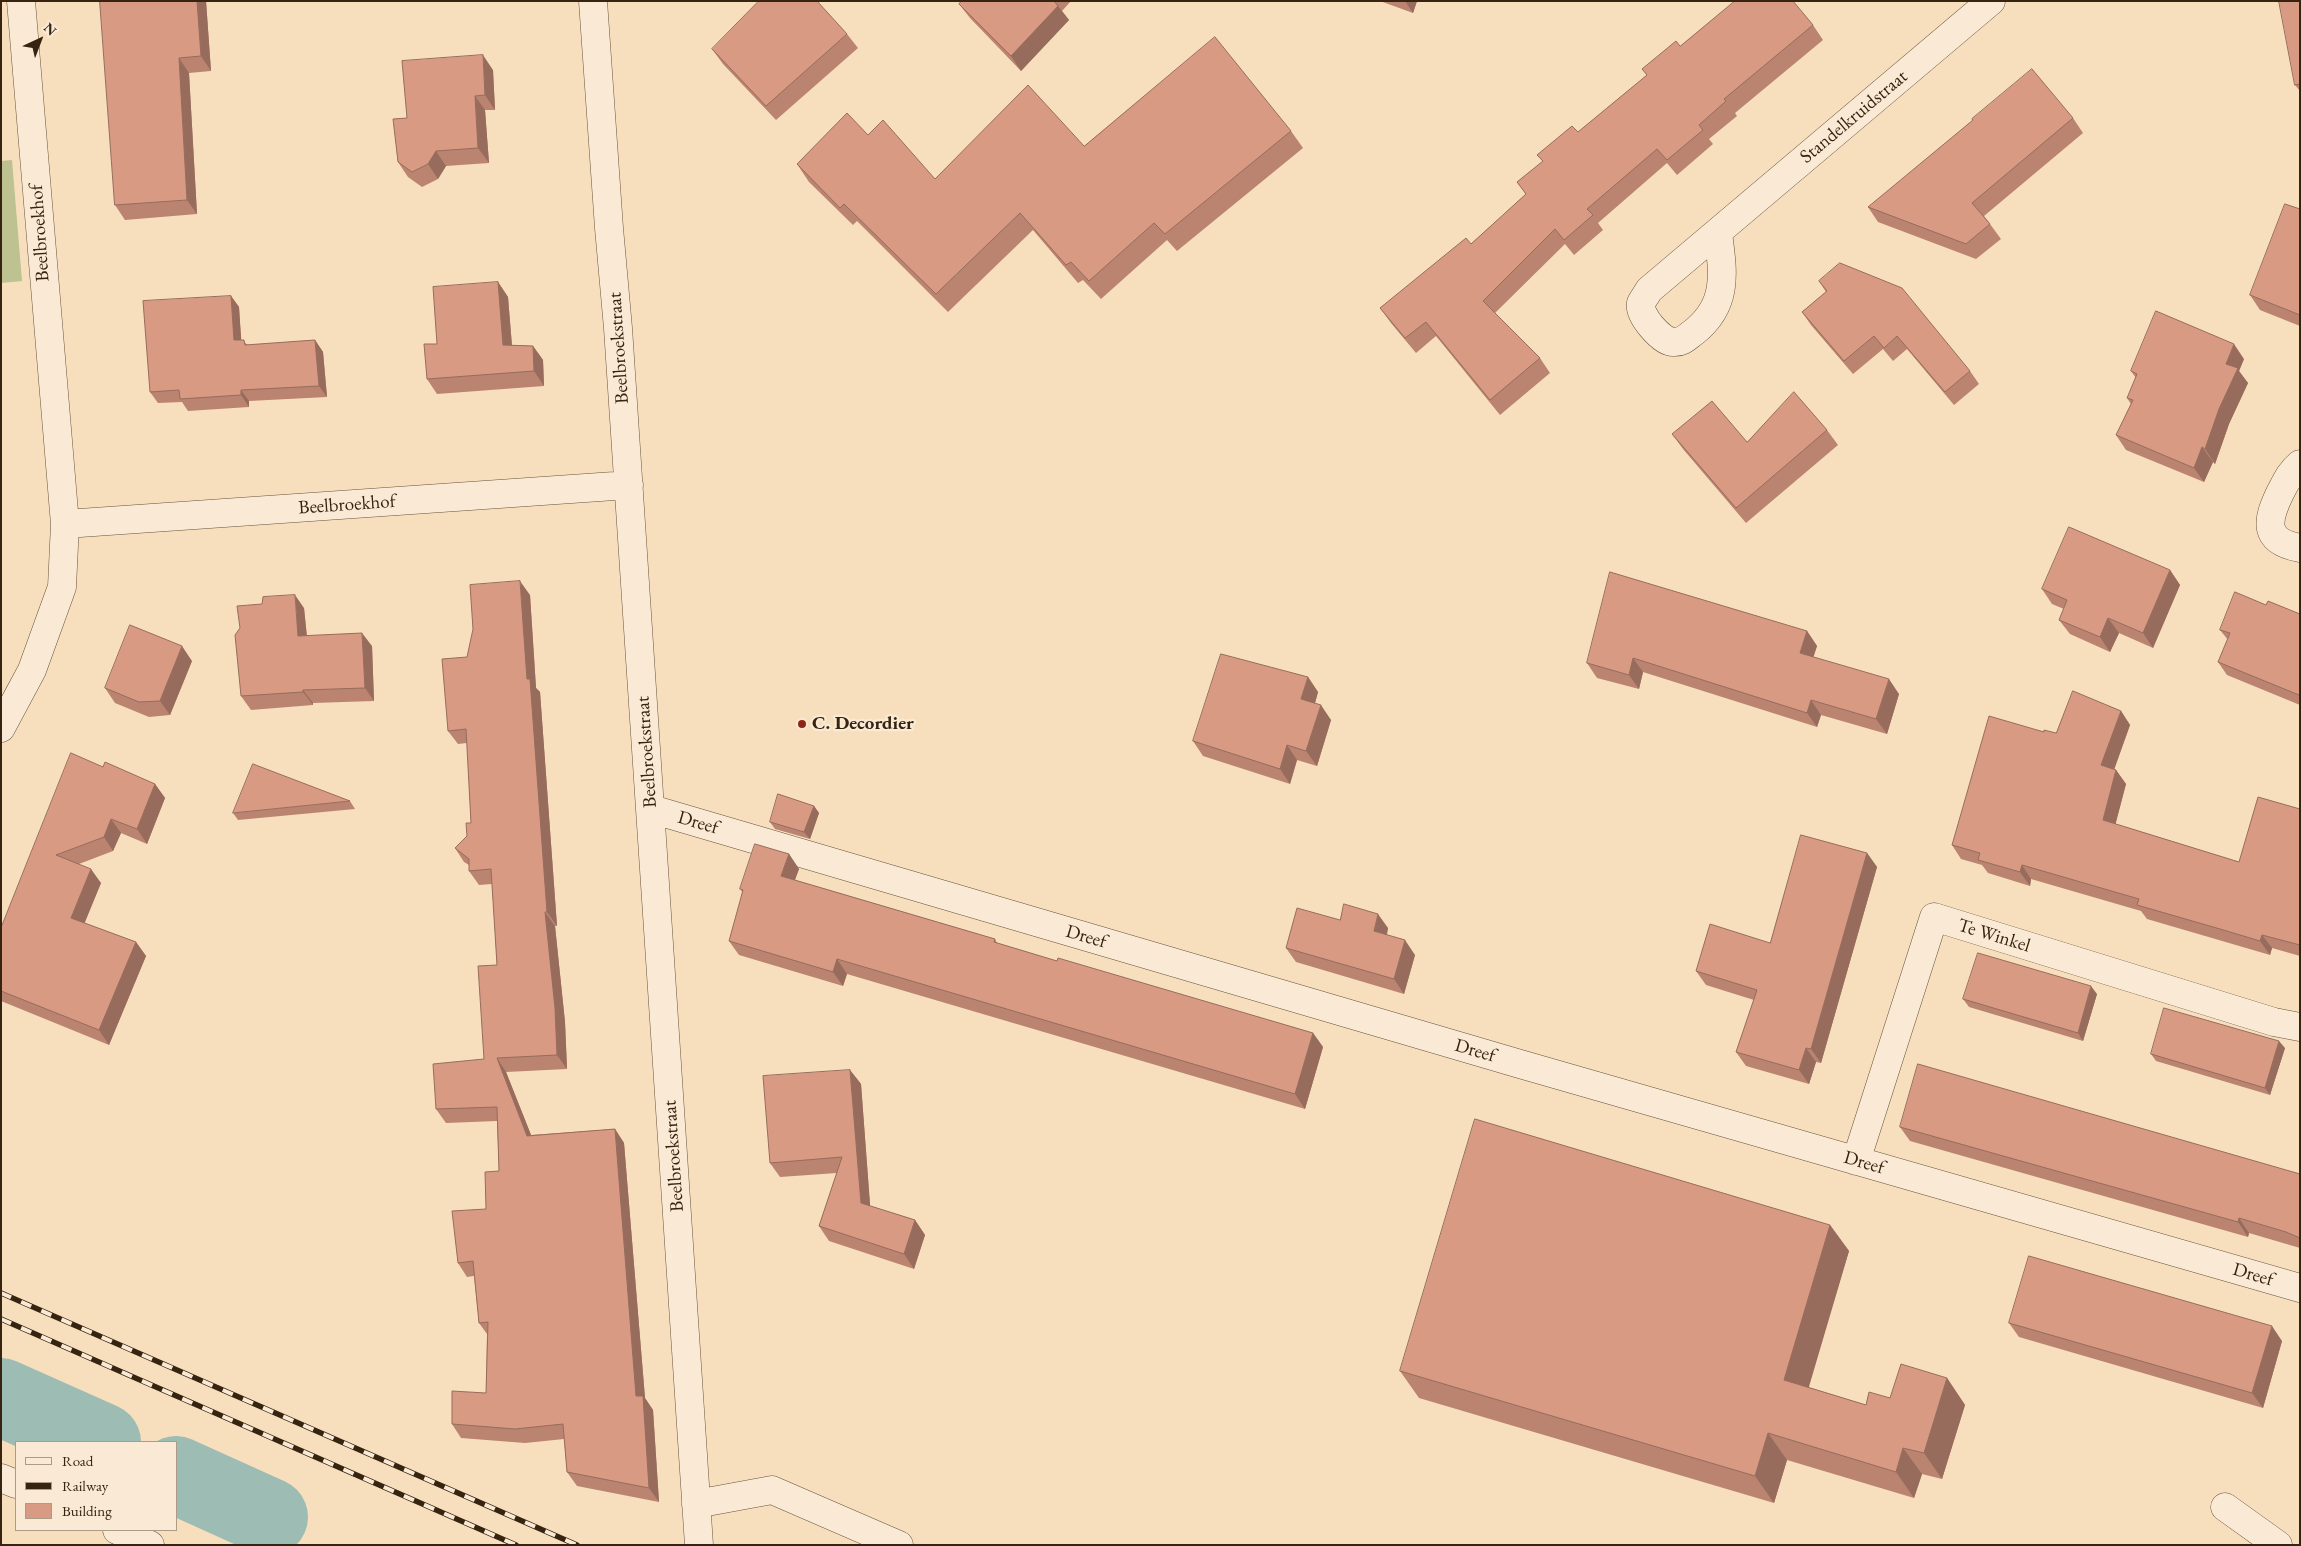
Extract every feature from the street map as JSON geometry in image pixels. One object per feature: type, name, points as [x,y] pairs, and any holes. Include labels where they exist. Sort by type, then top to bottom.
[{"type":"street","name":"Beelbroekhof","points":[[1,728],[32,670],[62,587],[65,524],[21,1]]},
{"type":"street","name":"Beelbroekstraat","points":[[593,1],[629,485],[699,1545]]},
{"type":"street","name":"Standelkruidstraat","points":[[1718,233],[1991,1]]},
{"type":"street","points":[[2300,464],[2292,470],[2270,513],[2270,526],[2276,538],[2291,546],[2300,548]]},
{"type":"street","name":"Beelbroekhof","points":[[65,524],[629,485]]},
{"type":"street","name":"Dreef","points":[[651,809],[1856,1161],[2300,1288]]},
{"type":"street","name":"Te Winkel","points":[[1856,1161],[1934,917],[2274,1022],[2300,1027]]},
{"type":"street","points":[[1,1478],[15,1484]]},
{"type":"street","points":[[696,1504],[772,1490],[899,1545]]},
{"type":"street","points":[[2225,1507],[2278,1545]]},
{"type":"street","points":[[119,1531],[150,1545]]},
{"type":"green space","points":[[12,160],[22,281],[1,283],[1,161]]},
{"type":"building","points":[[100,1],[197,1],[201,56],[179,58],[187,200],[115,205]]},
{"type":"building","points":[[759,1],[817,1],[847,34],[766,106],[712,49]]},
{"type":"building","points":[[962,1],[1054,1],[1058,6],[1011,56],[959,4]]},
{"type":"building","points":[[1735,1],[1793,1],[1813,25],[1724,99],[1726,101],[1699,125],[1703,130],[1667,160],[1657,149],[1587,209],[1593,215],[1564,240],[1555,229],[1483,301],[1540,358],[1490,400],[1426,322],[1405,338],[1380,308],[1466,238],[1471,244],[1526,194],[1517,182],[1543,161],[1537,155],[1572,126],[1578,132],[1647,75],[1642,69],[1676,41],[1680,46]]},
{"type":"building","points":[[2279,1],[2300,1],[2300,84],[2295,85]]},
{"type":"building","points":[[1215,37],[1291,131],[1165,234],[1154,223],[1089,281],[1071,262],[1066,265],[1020,213],[936,294],[844,204],[840,208],[797,164],[847,113],[868,135],[883,120],[935,179],[1028,85],[1084,146]]},
{"type":"building","points":[[483,55],[485,95],[475,96],[478,148],[436,151],[428,164],[412,172],[398,162],[393,119],[407,118],[402,61]]},
{"type":"building","points":[[2032,69],[2073,118],[1972,203],[1990,224],[1966,244],[1868,207],[1973,120]]},
{"type":"building","points":[[2285,204],[2300,209],[2300,315],[2250,295]]},
{"type":"building","points":[[1840,263],[1902,288],[1970,371],[1945,392],[1897,336],[1884,348],[1874,336],[1844,361],[1802,312],[1827,291],[1819,281]]},
{"type":"building","points":[[498,282],[503,345],[533,346],[534,371],[427,379],[424,344],[437,344],[433,287]]},
{"type":"building","points":[[231,296],[234,340],[244,340],[245,345],[315,340],[319,386],[241,390],[241,395],[180,399],[179,390],[150,392],[143,301]]},
{"type":"building","points":[[2156,311],[2234,344],[2226,364],[2238,368],[2219,409],[2205,449],[2202,447],[2194,468],[2116,435],[2133,400],[2127,398],[2137,374],[2131,371]]},
{"type":"building","points":[[1794,392],[1827,430],[1736,508],[1672,434],[1712,401],[1747,442]]},
{"type":"building","points":[[2069,527],[2170,570],[2143,633],[2108,618],[2100,637],[2059,620],[2067,600],[2042,589]]},
{"type":"building","points":[[1610,572],[1807,631],[1800,653],[1889,679],[1876,719],[1811,700],[1807,713],[1633,658],[1629,675],[1587,663]]},
{"type":"building","points":[[520,581],[527,679],[530,679],[547,912],[545,912],[555,1008],[557,1055],[497,1058],[527,1136],[615,1129],[636,1396],[643,1396],[649,1488],[567,1472],[563,1424],[515,1429],[452,1424],[452,1391],[486,1393],[488,1322],[479,1323],[473,1261],[458,1263],[452,1211],[486,1209],[485,1172],[499,1171],[497,1107],[436,1109],[433,1064],[484,1059],[478,966],[497,965],[491,869],[469,871],[469,859],[455,848],[467,836],[466,823],[471,823],[466,729],[448,731],[442,659],[467,657],[473,629],[470,585]]},
{"type":"building","points":[[2235,592],[2266,605],[2268,601],[2300,614],[2299,695],[2218,662],[2230,633],[2220,630]]},
{"type":"building","points":[[295,595],[298,636],[362,633],[365,688],[303,690],[303,692],[241,696],[235,635],[240,628],[237,606],[262,604],[263,597]]},
{"type":"building","points":[[130,625],[182,646],[160,701],[139,702],[105,688]]},
{"type":"building","points":[[1221,654],[1308,677],[1301,699],[1321,705],[1306,751],[1287,745],[1280,769],[1193,741]]},
{"type":"building","points":[[2073,691],[2121,711],[2101,765],[2116,770],[2103,820],[2239,862],[2258,797],[2300,809],[2300,945],[2262,935],[2260,941],[2137,905],[2139,899],[2022,865],[2020,872],[1978,860],[1980,853],[1952,845],[1989,716],[2044,732],[2044,730],[2056,733]]},
{"type":"building","points":[[71,753],[103,767],[105,762],[155,784],[137,829],[111,819],[104,837],[56,855],[91,869],[71,918],[136,942],[99,1030],[1,991],[1,928]]},
{"type":"building","points":[[253,764],[350,801],[233,813]]},
{"type":"building","points":[[778,794],[814,806],[804,832],[770,822]]},
{"type":"building","points":[[1801,835],[1867,853],[1811,1049],[1806,1048],[1799,1070],[1736,1052],[1757,990],[1696,971],[1710,924],[1770,943]]},
{"type":"building","points":[[755,844],[789,854],[781,876],[995,939],[994,942],[1057,961],[1058,958],[1313,1033],[1295,1094],[837,959],[833,972],[729,941],[743,890],[740,889]]},
{"type":"building","points":[[1344,904],[1378,914],[1374,931],[1405,940],[1394,979],[1286,948],[1297,908],[1340,920]]},
{"type":"building","points":[[1978,953],[2091,986],[2078,1033],[1963,999]]},
{"type":"building","points":[[2164,1008],[2279,1041],[2265,1088],[2151,1054]]},
{"type":"building","points":[[1918,1064],[2300,1174],[2300,1238],[2239,1218],[2238,1222],[1900,1127]]},
{"type":"building","points":[[850,1070],[861,1203],[915,1220],[904,1254],[819,1226],[842,1157],[770,1163],[763,1076]]},
{"type":"building","points":[[1475,1119],[1830,1225],[1784,1380],[1866,1405],[1869,1392],[1890,1398],[1901,1364],[1947,1378],[1924,1453],[1903,1448],[1896,1472],[1768,1433],[1755,1476],[1400,1371]]},
{"type":"building","points":[[2029,1256],[2272,1326],[2252,1393],[2009,1323]]},
{"type":"waterway","points":[[1,1397],[100,1441]]},
{"type":"waterway","points":[[178,1476],[269,1517]]},
{"type":"railway","points":[[1,1293],[577,1545]]},
{"type":"railway","points":[[1,1319],[516,1545]]},
{"type":"place","name":"C. Decordier","points":[[802,724]]}]
